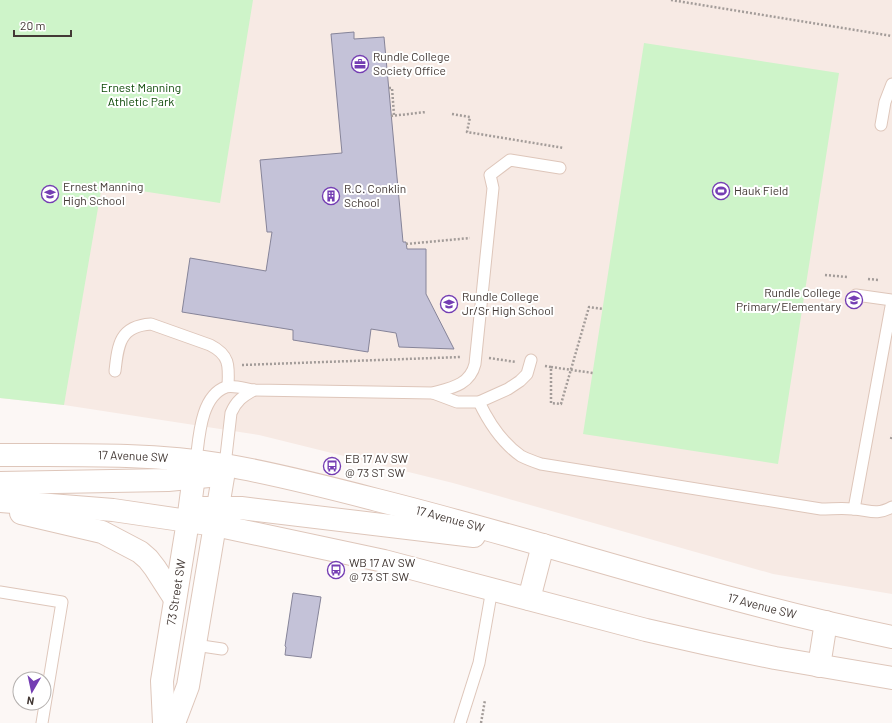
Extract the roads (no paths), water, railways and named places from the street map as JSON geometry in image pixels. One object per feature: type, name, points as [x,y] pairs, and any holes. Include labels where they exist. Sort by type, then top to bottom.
[{"type":"main road","name":"17 Avenue SW","points":[[0,455],[88,455],[169,458],[195,469],[225,465],[325,486],[437,515],[733,600],[892,637]]},
{"type":"main road","points":[[174,723],[188,686],[225,465]]},
{"type":"main road","points":[[0,483],[168,480],[195,469]]},
{"type":"main road","name":"73 Street SW","points":[[164,723],[162,681],[195,469]]},
{"type":"main road","points":[[0,500],[113,510],[188,521],[202,508],[216,516],[646,630],[819,666],[892,678]]},
{"type":"main road","points":[[0,508],[102,532],[132,547],[140,552],[156,568],[175,599]]},
{"type":"main road","points":[[216,516],[241,508],[543,545],[529,599]]},
{"type":"main road","points":[[819,666],[826,622]]},
{"type":"lane","points":[[881,125],[885,102],[892,84]]},
{"type":"lane","points":[[195,469],[201,426],[208,403],[218,391],[228,386],[254,390],[433,393],[458,386],[467,380],[474,369],[493,188],[490,176],[510,160],[560,168]]},
{"type":"lane","points":[[854,509],[892,300],[856,295]]},
{"type":"lane","points":[[115,371],[120,340],[130,329],[144,324],[151,324],[210,345],[219,350],[227,360],[229,372],[228,386]]},
{"type":"lane","points":[[433,393],[457,402],[478,402],[520,382],[527,374],[530,362]]},
{"type":"lane","points":[[225,465],[231,413],[234,405],[240,398],[254,390]]},
{"type":"lane","points":[[478,402],[488,423],[506,444],[522,456],[541,464],[821,509],[854,509],[875,512],[884,511],[892,507]]},
{"type":"lane","points":[[460,723],[479,663],[492,589]]},
{"type":"lane","points":[[0,592],[62,602],[42,723]]},
{"type":"lane","points":[[195,645],[222,649]]},
{"type":"place","name":"Rundle College Society Office","points":[[360,64]]},
{"type":"place","name":"Hauk Field","points":[[721,191]]},
{"type":"place","name":"Ernest Manning High School","points":[[50,194]]},
{"type":"place","name":"R.C. Conklin School","points":[[331,196]]},
{"type":"place","name":"Rundle College Primary/Elementary","points":[[854,300]]},
{"type":"place","name":"Rundle College Jr/Sr High School","points":[[449,304]]},
{"type":"place","name":"EB 17 AV SW @ 73 ST SW","points":[[332,466]]},
{"type":"place","name":"WB 17 AV SW @ 73 ST SW","points":[[336,570]]},
{"type":"park label","name":"Ernest Manning Athletic Park","points":[[141,95]]}]
